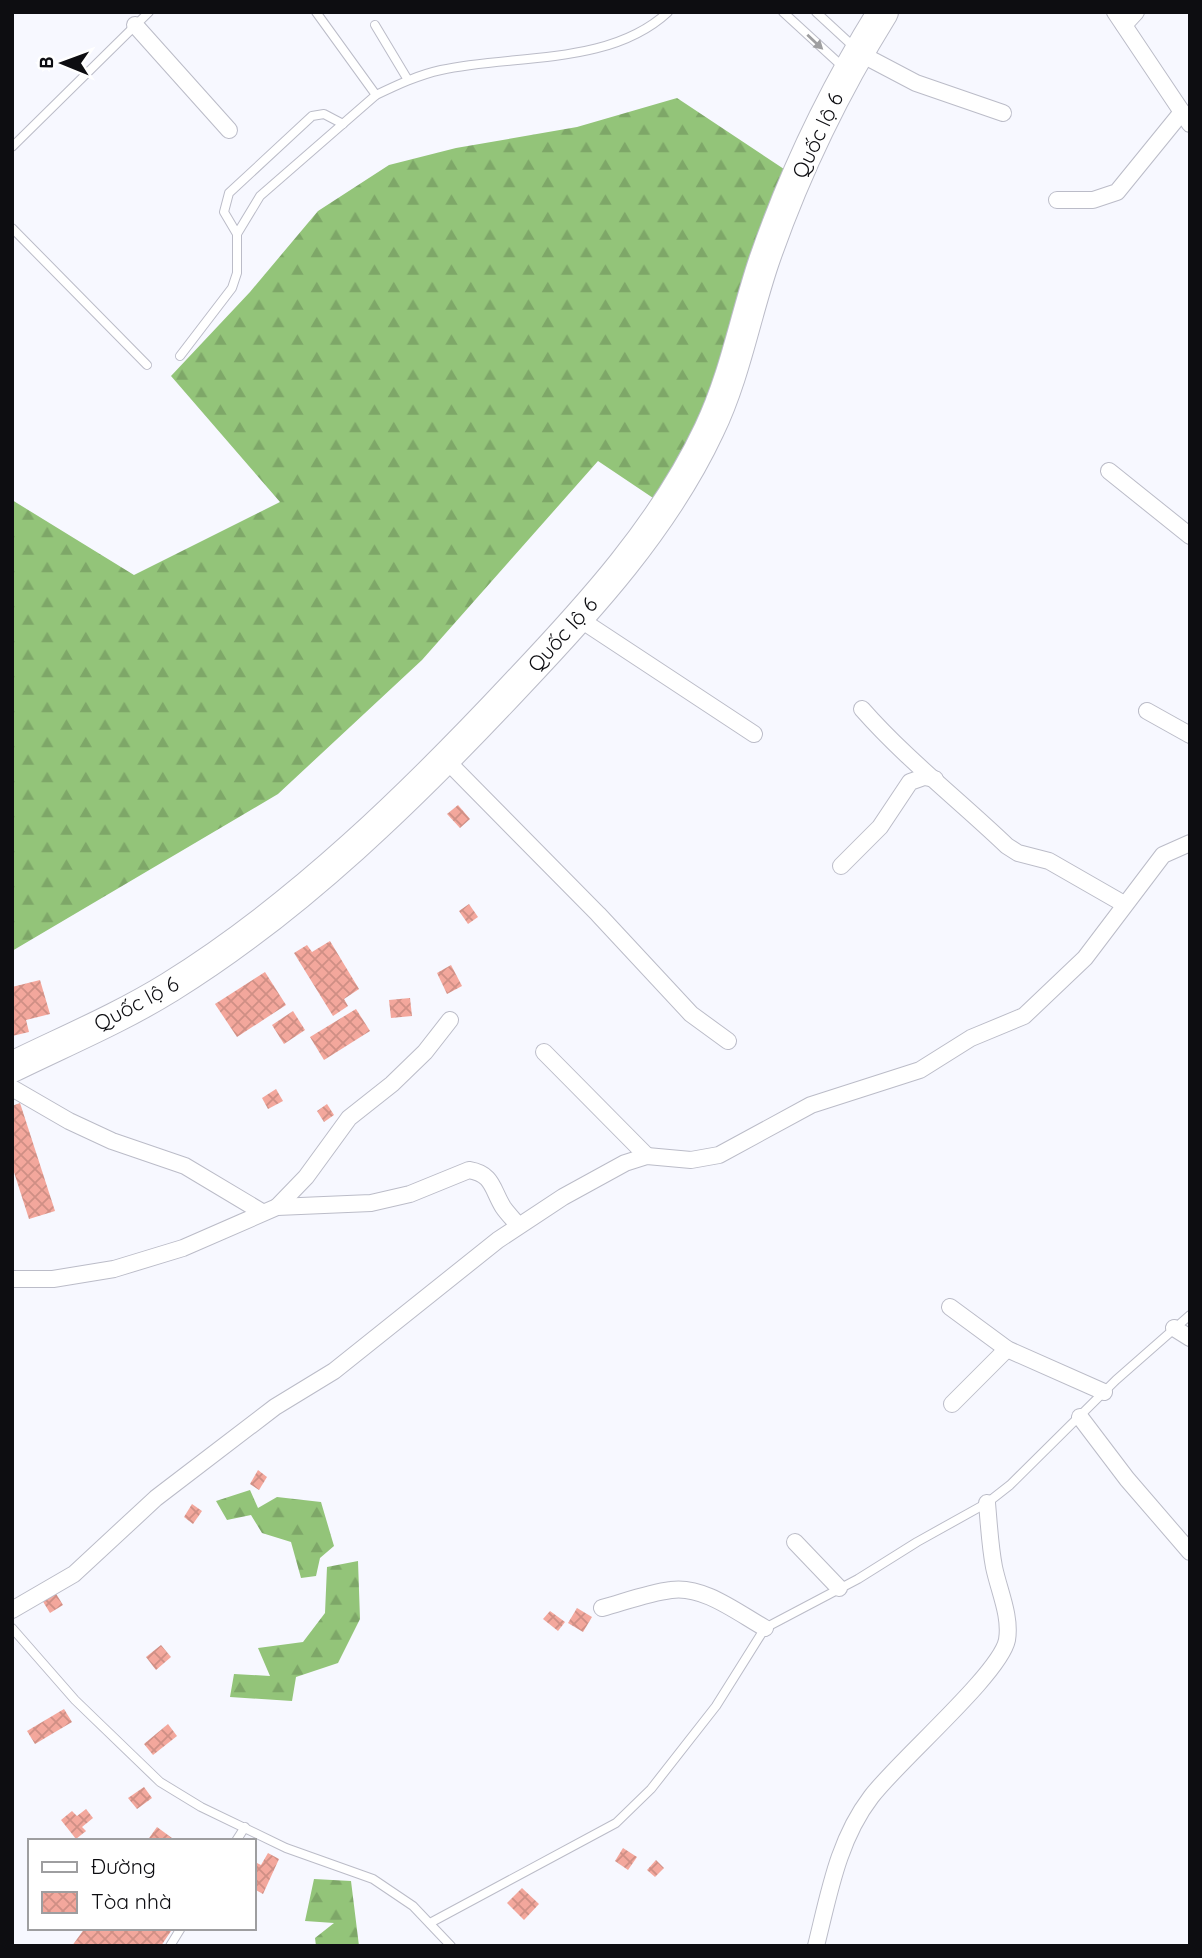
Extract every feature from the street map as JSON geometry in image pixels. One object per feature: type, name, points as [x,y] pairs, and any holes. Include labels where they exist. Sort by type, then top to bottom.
[{"type":"highway","name":"Quốc lộ 6","points":[[12,1068],[168,988],[231,945],[329,865],[446,760],[578,618],[665,506],[709,432],[726,390],[763,263],[792,187],[853,62],[883,12]]},
{"type":"street","points":[[1057,200],[1093,200],[1116,192],[1186,118],[1119,19],[1136,12]]},
{"type":"street","points":[[135,25],[229,130]]},
{"type":"street","points":[[853,62],[1003,113]]},
{"type":"street","points":[[1109,471],[1190,536]]},
{"type":"street","points":[[578,618],[754,734]]},
{"type":"street","points":[[862,709],[900,752],[935,779],[1007,846],[1018,853],[1049,861],[1124,904]]},
{"type":"street","points":[[1147,711],[1190,735]]},
{"type":"street","points":[[446,760],[598,914],[691,1014],[728,1041]]},
{"type":"street","points":[[841,866],[880,827],[910,782],[924,777],[935,779]]},
{"type":"street","points":[[12,1610],[79,1570],[156,1498],[275,1407],[334,1371],[518,1225],[587,1183],[647,1156],[691,1160],[719,1155],[827,1098],[920,1070],[971,1038],[1010,1023],[1037,1006],[1085,958],[1163,855],[1190,843]]},
{"type":"street","points":[[12,1279],[86,1275],[148,1260],[206,1239],[269,1210],[306,1177],[349,1118],[392,1084],[425,1052],[450,1020]]},
{"type":"street","points":[[544,1052],[647,1156]]},
{"type":"street","points":[[12,1088],[69,1121],[112,1141],[185,1166],[269,1210],[371,1203],[410,1194],[469,1170],[487,1177],[494,1185],[503,1207],[518,1225]]},
{"type":"street","points":[[950,1307],[1007,1349],[1104,1392]]},
{"type":"street","points":[[1174,1328],[1190,1338]]},
{"type":"street","points":[[952,1404],[1007,1349]]},
{"type":"street","points":[[1080,1417],[1127,1479],[1190,1552]]},
{"type":"street","points":[[816,1946],[837,1863],[852,1826],[871,1797],[914,1749],[991,1671],[1006,1643],[1008,1622],[993,1563],[987,1503]]},
{"type":"street","points":[[795,1542],[839,1588]]},
{"type":"street","points":[[602,1608],[673,1589],[688,1590],[702,1593],[765,1628]]},
{"type":"lane","points":[[12,147],[149,12]]},
{"type":"lane","points":[[316,12],[376,95]]},
{"type":"lane","points":[[237,234],[260,196],[376,95],[408,80],[440,70],[606,48],[643,32],[668,12]]},
{"type":"lane","points":[[783,12],[853,62]]},
{"type":"lane","points":[[816,12],[853,62]]},
{"type":"lane","points":[[375,25],[408,80]]},
{"type":"lane","points":[[180,356],[232,288],[237,273],[237,234],[224,212],[229,193],[312,116],[324,114],[343,124]]},
{"type":"lane","points":[[12,228],[147,365]]},
{"type":"lane","points":[[430,1923],[617,1823],[651,1789],[716,1706],[765,1628],[987,1503],[1010,1485],[1104,1392],[1190,1315]]},
{"type":"lane","points":[[12,1628],[75,1700],[160,1782],[201,1807],[304,1856],[373,1878],[413,1906],[451,1946]]},
{"type":"lane","points":[[237,1839],[245,1827]]},
{"type":"lane","points":[[170,1946],[180,1930]]},
{"type":"green space","points":[[677,98],[799,179],[665,506],[598,461],[422,660],[278,794],[12,951],[12,500],[134,575],[280,502],[171,376],[250,292],[318,211],[389,165],[456,148],[577,127]]},
{"type":"green space","points":[[250,1490],[258,1508],[277,1497],[321,1502],[334,1546],[320,1558],[316,1576],[301,1578],[291,1542],[262,1533],[251,1515],[227,1520],[216,1501]]},
{"type":"green space","points":[[358,1561],[360,1619],[338,1663],[296,1677],[292,1701],[230,1697],[234,1674],[270,1676],[258,1648],[303,1642],[325,1613],[327,1567]]},
{"type":"green space","points":[[314,1879],[351,1881],[359,1946],[316,1946],[315,1938],[334,1923],[305,1921]]},
{"type":"building","points":[[458,805],[470,819],[460,828],[447,814]]},
{"type":"building","points":[[469,904],[478,917],[468,924],[459,911]]},
{"type":"building","points":[[330,941],[359,989],[344,999],[348,1006],[333,1016],[294,953],[307,945],[312,952]]},
{"type":"building","points":[[451,965],[462,986],[447,994],[437,973]]},
{"type":"building","points":[[265,972],[286,1005],[237,1037],[215,1004]]},
{"type":"building","points":[[40,980],[50,1014],[26,1020],[29,1032],[12,1036],[12,987]]},
{"type":"building","points":[[410,998],[412,1016],[391,1018],[389,1000]]},
{"type":"building","points":[[356,1009],[370,1031],[324,1060],[310,1037]]},
{"type":"building","points":[[293,1011],[305,1030],[284,1044],[272,1025]]},
{"type":"building","points":[[276,1089],[283,1101],[268,1109],[262,1098]]},
{"type":"building","points":[[20,1103],[55,1211],[29,1219],[12,1166],[12,1106]]},
{"type":"building","points":[[327,1104],[334,1115],[324,1122],[317,1111]]},
{"type":"building","points":[[258,1470],[267,1477],[259,1490],[250,1484]]},
{"type":"building","points":[[192,1504],[202,1511],[193,1524],[184,1517]]},
{"type":"building","points":[[55,1592],[63,1605],[50,1613],[42,1600]]},
{"type":"building","points":[[577,1608],[592,1617],[583,1632],[568,1623]]},
{"type":"building","points":[[550,1611],[565,1622],[558,1631],[543,1619]]},
{"type":"building","points":[[161,1645],[171,1657],[156,1670],[146,1657]]},
{"type":"building","points":[[64,1709],[72,1722],[35,1744],[27,1731]]},
{"type":"building","points":[[168,1724],[177,1736],[153,1755],[144,1744]]},
{"type":"building","points":[[144,1787],[152,1798],[137,1809],[128,1798]]},
{"type":"building","points":[[86,1809],[93,1818],[82,1827],[86,1831],[76,1839],[61,1820],[72,1811],[77,1816]]},
{"type":"building","points":[[157,1827],[173,1839],[148,1839]]},
{"type":"building","points":[[623,1848],[637,1857],[628,1870],[615,1861]]},
{"type":"building","points":[[268,1853],[279,1859],[263,1894],[256,1890],[256,1862],[261,1865]]},
{"type":"building","points":[[656,1860],[664,1868],[655,1877],[647,1870]]},
{"type":"building","points":[[522,1888],[539,1904],[524,1920],[507,1903]]},
{"type":"building","points":[[84,1930],[172,1930],[161,1946],[72,1946]]}]
